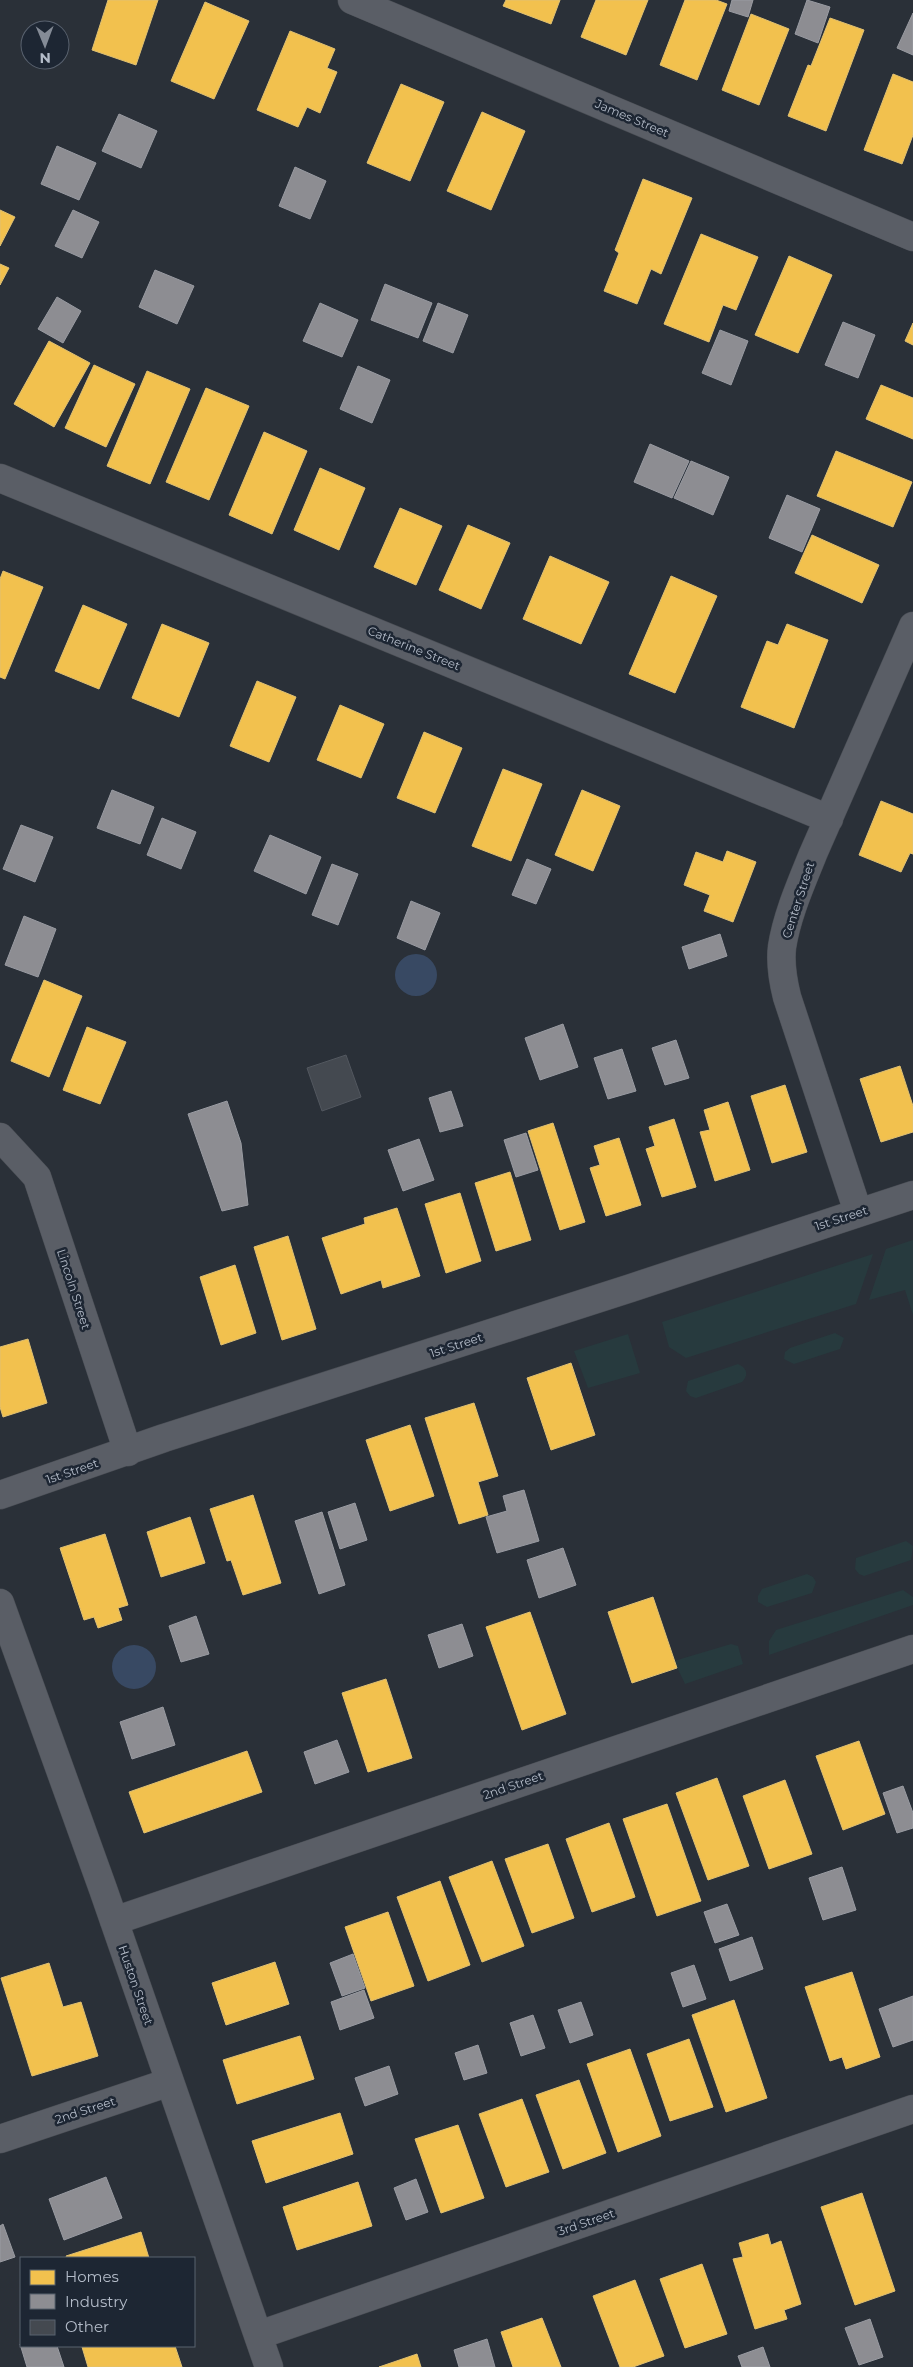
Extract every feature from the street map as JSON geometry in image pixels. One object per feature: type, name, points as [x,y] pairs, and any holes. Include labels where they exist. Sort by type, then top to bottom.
[{"type":"street","name":"James Street","points":[[352,0],[913,237]]},
{"type":"street","name":"Catherine Street","points":[[0,478],[829,819]]},
{"type":"street","name":"Center Street","points":[[858,1212],[787,997],[782,973],[782,947],[798,891],[913,626]]},
{"type":"street","name":"Lincoln Street","points":[[0,1136],[37,1177],[128,1452]]},
{"type":"street","name":"1st Street","points":[[0,1495],[164,1438],[913,1195]]},
{"type":"street","name":"Huston Street","points":[[0,1604],[114,1921],[269,2367]]},
{"type":"street","name":"2nd Street","points":[[114,1921],[913,1650]]},
{"type":"street","name":"2nd Street","points":[[0,2138],[170,2082]]},
{"type":"street","name":"3rd Street","points":[[259,2335],[913,2109]]},
{"type":"green space","points":[[913,1240],[913,1315],[905,1290],[869,1300],[886,1249]]},
{"type":"green space","points":[[873,1254],[856,1304],[686,1358],[669,1347],[662,1322]]},
{"type":"green space","points":[[835,1333],[844,1338],[840,1349],[794,1364],[784,1359],[785,1352],[790,1348]]},
{"type":"green space","points":[[628,1334],[640,1373],[588,1388],[574,1351]]},
{"type":"green space","points":[[738,1364],[746,1372],[746,1377],[742,1382],[696,1398],[690,1396],[686,1391],[688,1381]]},
{"type":"green space","points":[[906,1541],[913,1546],[911,1560],[864,1576],[855,1569],[856,1558]]},
{"type":"green space","points":[[807,1574],[813,1577],[816,1582],[812,1593],[767,1607],[758,1602],[758,1596],[762,1589]]},
{"type":"green space","points":[[903,1590],[913,1597],[913,1605],[769,1655],[769,1641],[776,1630]]},
{"type":"green space","points":[[731,1644],[738,1646],[743,1664],[685,1684],[674,1661]]},
{"type":"water","points":[[416,954],[431,960],[437,975],[431,990],[416,996],[401,990],[395,975],[401,960]]},
{"type":"water","points":[[138,1645],[150,1651],[155,1658],[155,1676],[150,1683],[143,1688],[130,1689],[122,1686],[115,1679],[112,1663],[115,1655],[122,1648]]},
{"type":"building: Homes","points":[[108,0],[158,0],[136,65],[92,50]]},
{"type":"building: Homes","points":[[506,0],[560,0],[551,24],[503,6]]},
{"type":"building: Homes","points":[[596,0],[648,0],[626,55],[581,37]]},
{"type":"building: Homes","points":[[685,0],[716,0],[727,4],[697,80],[660,65]]},
{"type":"building: Homes","points":[[205,2],[249,21],[214,99],[171,81]]},
{"type":"building: Homes","points":[[751,14],[789,29],[759,105],[722,90]]},
{"type":"building: Homes","points":[[830,18],[864,30],[826,131],[788,116],[808,65],[811,66]]},
{"type":"building: Homes","points":[[290,31],[335,49],[327,68],[337,72],[320,113],[307,107],[298,127],[257,110]]},
{"type":"building: Homes","points":[[893,74],[913,82],[913,135],[902,164],[864,150]]},
{"type":"building: Homes","points":[[401,84],[444,102],[410,181],[367,163]]},
{"type":"building: Homes","points":[[482,112],[525,131],[491,210],[447,191]]},
{"type":"building: Homes","points":[[643,179],[692,198],[661,274],[651,269],[637,304],[604,291],[619,253],[615,250]]},
{"type":"building: Homes","points":[[0,210],[15,217],[0,246]]},
{"type":"building: Homes","points":[[701,234],[758,257],[736,310],[723,305],[709,342],[664,324]]},
{"type":"building: Homes","points":[[789,256],[832,275],[798,353],[755,335]]},
{"type":"building: Homes","points":[[0,264],[9,268],[0,285]]},
{"type":"building: Homes","points":[[913,323],[913,345],[905,341]]},
{"type":"building: Homes","points":[[49,341],[90,363],[54,427],[14,404]]},
{"type":"building: Homes","points":[[94,365],[135,384],[106,447],[65,428]]},
{"type":"building: Homes","points":[[147,371],[190,389],[150,484],[107,466]]},
{"type":"building: Homes","points":[[881,385],[913,398],[913,439],[866,419]]},
{"type":"building: Homes","points":[[206,388],[249,406],[209,500],[166,482]]},
{"type":"building: Homes","points":[[264,432],[307,451],[272,534],[229,515]]},
{"type":"building: Homes","points":[[836,451],[912,482],[893,527],[817,496]]},
{"type":"building: Homes","points":[[320,468],[365,488],[339,550],[294,530]]},
{"type":"building: Homes","points":[[400,508],[442,526],[416,585],[374,567]]},
{"type":"building: Homes","points":[[468,525],[510,543],[481,609],[439,590]]},
{"type":"building: Homes","points":[[812,535],[879,565],[862,603],[795,573]]},
{"type":"building: Homes","points":[[550,556],[609,582],[581,644],[523,619]]},
{"type":"building: Homes","points":[[3,571],[43,587],[5,679],[0,677],[0,579]]},
{"type":"building: Homes","points":[[671,576],[717,596],[675,693],[629,674]]},
{"type":"building: Homes","points":[[83,605],[127,624],[99,689],[55,671]]},
{"type":"building: Homes","points":[[162,624],[209,643],[179,717],[132,698]]},
{"type":"building: Homes","points":[[787,624],[828,640],[794,728],[741,707],[767,641],[778,645]]},
{"type":"building: Homes","points":[[257,681],[296,697],[269,762],[230,746]]},
{"type":"building: Homes","points":[[340,705],[384,724],[361,778],[317,760]]},
{"type":"building: Homes","points":[[424,732],[462,748],[435,813],[397,798]]},
{"type":"building: Homes","points":[[503,769],[542,784],[511,861],[472,846]]},
{"type":"building: Homes","points":[[582,790],[620,806],[593,871],[555,855]]},
{"type":"building: Homes","points":[[881,801],[913,814],[913,854],[910,853],[901,872],[859,855]]},
{"type":"building: Homes","points":[[727,851],[756,862],[733,922],[704,911],[710,895],[684,885],[696,852],[723,862]]},
{"type":"building: Homes","points":[[44,980],[82,996],[49,1077],[11,1061]]},
{"type":"building: Homes","points":[[87,1027],[126,1042],[100,1104],[63,1090]]},
{"type":"building: Homes","points":[[900,1066],[913,1106],[913,1132],[881,1142],[860,1079]]},
{"type":"building: Homes","points":[[785,1085],[807,1152],[772,1163],[751,1096]]},
{"type":"building: Homes","points":[[728,1102],[750,1170],[715,1181],[700,1132],[710,1130],[704,1110]]},
{"type":"building: Homes","points":[[674,1119],[696,1187],[662,1197],[646,1149],[655,1146],[649,1127]]},
{"type":"building: Homes","points":[[553,1123],[585,1222],[560,1230],[528,1131]]},
{"type":"building: Homes","points":[[619,1138],[641,1205],[606,1216],[590,1168],[600,1165],[594,1146]]},
{"type":"building: Homes","points":[[510,1172],[531,1240],[496,1251],[475,1183]]},
{"type":"building: Homes","points":[[460,1193],[481,1261],[446,1273],[425,1204]]},
{"type":"building: Homes","points":[[397,1208],[420,1276],[383,1288],[381,1280],[341,1294],[322,1238],[365,1224],[364,1218]]},
{"type":"building: Homes","points":[[288,1236],[316,1329],[282,1340],[254,1247]]},
{"type":"building: Homes","points":[[235,1265],[256,1333],[221,1345],[200,1277]]},
{"type":"building: Homes","points":[[28,1339],[47,1403],[3,1417],[0,1407],[0,1347]]},
{"type":"building: Homes","points":[[571,1363],[595,1435],[551,1450],[527,1378]]},
{"type":"building: Homes","points":[[474,1403],[498,1476],[478,1482],[488,1515],[459,1524],[425,1418]]},
{"type":"building: Homes","points":[[410,1425],[434,1496],[390,1511],[366,1440]]},
{"type":"building: Homes","points":[[253,1495],[281,1583],[243,1595],[231,1560],[227,1561],[210,1509]]},
{"type":"building: Homes","points":[[190,1517],[205,1563],[161,1577],[147,1532]]},
{"type":"building: Homes","points":[[105,1534],[128,1605],[118,1608],[122,1620],[98,1628],[94,1617],[84,1620],[60,1548]]},
{"type":"building: Homes","points":[[653,1597],[677,1668],[632,1683],[608,1612]]},
{"type":"building: Homes","points":[[530,1612],[566,1714],[522,1730],[486,1627]]},
{"type":"building: Homes","points":[[386,1679],[412,1758],[368,1772],[342,1693]]},
{"type":"building: Homes","points":[[859,1741],[885,1814],[843,1830],[816,1756]]},
{"type":"building: Homes","points":[[247,1751],[262,1792],[144,1833],[129,1792]]},
{"type":"building: Homes","points":[[717,1778],[749,1866],[708,1880],[676,1793]]},
{"type":"building: Homes","points":[[785,1780],[812,1854],[769,1869],[743,1796]]},
{"type":"building: Homes","points":[[667,1804],[701,1901],[657,1916],[623,1819]]},
{"type":"building: Homes","points":[[609,1823],[635,1897],[592,1912],[566,1839]]},
{"type":"building: Homes","points":[[548,1844],[574,1918],[532,1933],[505,1859]]},
{"type":"building: Homes","points":[[492,1861],[524,1946],[482,1962],[449,1877]]},
{"type":"building: Homes","points":[[440,1881],[470,1965],[428,1981],[397,1897]]},
{"type":"building: Homes","points":[[388,1912],[414,1986],[371,2001],[345,1927]]},
{"type":"building: Homes","points":[[275,1962],[289,2004],[226,2025],[212,1983]]},
{"type":"building: Homes","points":[[49,1963],[63,2007],[81,2002],[98,2056],[32,2076],[1,1978]]},
{"type":"building: Homes","points":[[852,1972],[880,2057],[846,2069],[842,2057],[830,2061],[805,1987]]},
{"type":"building: Homes","points":[[734,2000],[767,2098],[726,2112],[692,2015]]},
{"type":"building: Homes","points":[[300,2036],[314,2079],[237,2104],[223,2060]]},
{"type":"building: Homes","points":[[689,2039],[713,2107],[670,2121],[647,2054]]},
{"type":"building: Homes","points":[[630,2049],[661,2136],[618,2152],[587,2064]]},
{"type":"building: Homes","points":[[579,2080],[606,2153],[563,2169],[536,2095]]},
{"type":"building: Homes","points":[[522,2099],[549,2172],[506,2187],[479,2114]]},
{"type":"building: Homes","points":[[340,2113],[353,2154],[266,2183],[252,2141]]},
{"type":"building: Homes","points":[[458,2125],[484,2198],[441,2213],[415,2139]]},
{"type":"building: Homes","points":[[358,2182],[372,2226],[297,2250],[283,2207]]},
{"type":"building: Homes","points":[[862,2193],[895,2291],[855,2305],[821,2207]]},
{"type":"building: Homes","points":[[141,2232],[149,2257],[66,2257]]},
{"type":"building: Homes","points":[[768,2234],[771,2245],[781,2241],[801,2304],[784,2310],[787,2319],[755,2329],[733,2259],[743,2257],[739,2243]]},
{"type":"building: Homes","points":[[702,2264],[727,2334],[685,2348],[660,2279]]},
{"type":"building: Homes","points":[[635,2280],[664,2356],[633,2367],[620,2367],[593,2296]]},
{"type":"building: Homes","points":[[542,2318],[561,2367],[513,2367],[501,2332]]},
{"type":"building: Homes","points":[[82,2347],[175,2347],[182,2367],[88,2367]]},
{"type":"building: Homes","points":[[417,2354],[421,2367],[379,2367]]},
{"type":"building: Industry","points":[[732,0],[753,0],[748,17],[729,11]]},
{"type":"building: Industry","points":[[807,0],[830,7],[818,43],[795,34]]},
{"type":"building: Industry","points":[[913,13],[913,55],[897,48]]},
{"type":"building: Industry","points":[[119,114],[157,131],[141,168],[102,151]]},
{"type":"building: Industry","points":[[57,146],[96,163],[79,200],[41,184]]},
{"type":"building: Industry","points":[[295,167],[326,181],[310,219],[279,206]]},
{"type":"building: Industry","points":[[73,210],[99,222],[82,258],[55,246]]},
{"type":"building: Industry","points":[[155,270],[194,286],[177,324],[139,307]]},
{"type":"building: Industry","points":[[385,284],[432,303],[418,338],[371,320]]},
{"type":"building: Industry","points":[[57,297],[81,311],[63,343],[38,329]]},
{"type":"building: Industry","points":[[320,303],[358,320],[342,357],[303,341]]},
{"type":"building: Industry","points":[[438,303],[468,315],[453,353],[423,341]]},
{"type":"building: Industry","points":[[843,322],[875,335],[858,378],[825,365]]},
{"type":"building: Industry","points":[[720,330],[748,341],[731,385],[702,373]]},
{"type":"building: Industry","points":[[358,366],[390,380],[372,423],[340,409]]},
{"type":"building: Industry","points":[[650,444],[689,461],[672,498],[634,482]]},
{"type":"building: Industry","points":[[691,461],[729,477],[713,515],[674,498]]},
{"type":"building: Industry","points":[[787,495],[820,509],[802,552],[769,538]]},
{"type":"building: Industry","points":[[112,790],[154,807],[140,844],[97,828]]},
{"type":"building: Industry","points":[[162,818],[196,832],[181,869],[147,855]]},
{"type":"building: Industry","points":[[21,825],[53,837],[35,882],[3,869]]},
{"type":"building: Industry","points":[[270,835],[321,857],[306,894],[254,871]]},
{"type":"building: Industry","points":[[527,859],[551,869],[536,904],[512,895]]},
{"type":"building: Industry","points":[[332,864],[358,874],[338,925],[312,915]]},
{"type":"building: Industry","points":[[411,901],[440,913],[425,950],[397,938]]},
{"type":"building: Industry","points":[[24,916],[56,929],[38,977],[5,965]]},
{"type":"building: Industry","points":[[720,934],[727,956],[689,969],[682,947]]},
{"type":"building: Industry","points":[[563,1024],[578,1067],[540,1080],[525,1038]]},
{"type":"building: Industry","points":[[676,1040],[689,1078],[665,1085],[652,1048]]},
{"type":"building: Industry","points":[[622,1049],[636,1091],[608,1099],[594,1058]]},
{"type":"building: Industry","points":[[451,1091],[463,1126],[440,1132],[429,1098]]},
{"type":"building: Industry","points":[[227,1101],[241,1143],[248,1205],[222,1211],[188,1114]]},
{"type":"building: Industry","points":[[526,1133],[538,1170],[516,1177],[504,1140]]},
{"type":"building: Industry","points":[[419,1139],[434,1180],[403,1191],[388,1150]]},
{"type":"building: Industry","points":[[524,1490],[539,1541],[497,1553],[486,1517],[507,1511],[503,1496]]},
{"type":"building: Industry","points":[[355,1503],[367,1540],[340,1549],[328,1512]]},
{"type":"building: Industry","points":[[322,1512],[345,1585],[319,1594],[295,1521]]},
{"type":"building: Industry","points":[[563,1548],[576,1585],[539,1598],[527,1560]]},
{"type":"building: Industry","points":[[196,1616],[209,1654],[181,1662],[169,1626]]},
{"type":"building: Industry","points":[[462,1624],[473,1656],[439,1668],[428,1635]]},
{"type":"building: Industry","points":[[163,1707],[175,1745],[132,1759],[120,1722]]},
{"type":"building: Industry","points":[[337,1740],[349,1772],[315,1784],[304,1752]]},
{"type":"building: Industry","points":[[903,1786],[913,1813],[913,1828],[897,1833],[883,1793]]},
{"type":"building: Industry","points":[[842,1867],[856,1910],[823,1920],[809,1878]]},
{"type":"building: Industry","points":[[727,1904],[739,1935],[715,1943],[704,1912]]},
{"type":"building: Industry","points":[[752,1937],[763,1969],[730,1981],[719,1949]]},
{"type":"building: Industry","points":[[353,1954],[365,1988],[342,1996],[330,1963]]},
{"type":"building: Industry","points":[[694,1965],[706,1999],[683,2007],[671,1973]]},
{"type":"building: Industry","points":[[364,1990],[374,2018],[340,2030],[331,2002]]},
{"type":"building: Industry","points":[[913,1996],[913,2040],[893,2047],[879,2009]]},
{"type":"building: Industry","points":[[581,2002],[593,2035],[570,2043],[558,2010]]},
{"type":"building: Industry","points":[[533,2015],[545,2048],[521,2056],[510,2023]]},
{"type":"building: Industry","points":[[478,2045],[487,2073],[464,2080],[455,2053]]},
{"type":"building: Industry","points":[[389,2066],[398,2094],[365,2106],[355,2078]]},
{"type":"building: Industry","points":[[106,2177],[122,2218],[64,2240],[49,2199]]},
{"type":"building: Industry","points":[[416,2179],[428,2212],[406,2220],[394,2188]]},
{"type":"building: Industry","points":[[3,2224],[15,2257],[0,2262],[0,2226]]},
{"type":"building: Industry","points":[[870,2319],[883,2357],[859,2365],[845,2328]]},
{"type":"building: Industry","points":[[487,2339],[495,2367],[459,2367],[454,2350]]},
{"type":"building: Industry","points":[[21,2347],[57,2347],[64,2367],[27,2367]]},
{"type":"building: Industry","points":[[763,2347],[770,2367],[742,2367],[738,2356]]},
{"type":"building: Other","points":[[346,1055],[361,1097],[322,1111],[307,1068]]}]
